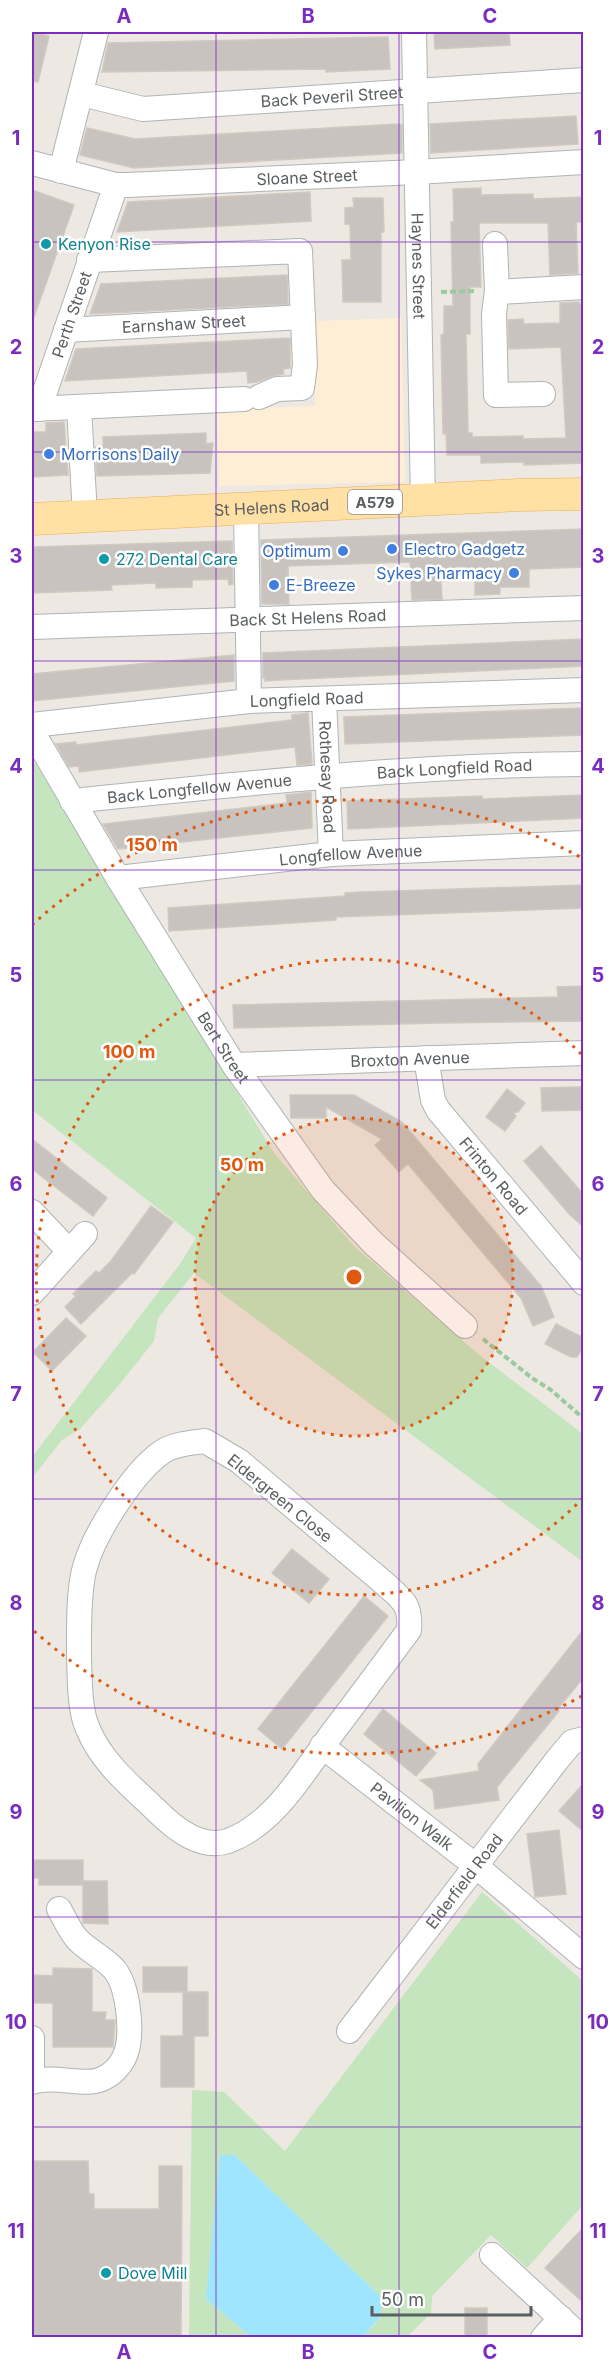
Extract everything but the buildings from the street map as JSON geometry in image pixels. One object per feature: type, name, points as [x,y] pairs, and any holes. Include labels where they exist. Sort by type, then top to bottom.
[{"type":"main road","name":"St Helens Road","points":[[32,519],[584,494]]},
{"type":"street","points":[[61,171],[96,32]]},
{"type":"street","name":"Haynes Street","points":[[414,32],[423,500]]},
{"type":"street","name":"Back Peveril Street","points":[[82,94],[143,109],[584,80]]},
{"type":"street","name":"Sloane Street","points":[[32,163],[116,184],[416,172],[584,162]]},
{"type":"street","name":"Perth Street","points":[[35,409],[66,330],[116,184]]},
{"type":"street","points":[[495,244],[496,395],[543,394]]},
{"type":"street","points":[[35,409],[251,398],[277,389],[302,388],[305,365],[300,251],[89,260]]},
{"type":"street","points":[[497,291],[584,286]]},
{"type":"street","name":"Earnshaw Street","points":[[66,330],[303,318]]},
{"type":"street","points":[[79,407],[85,516]]},
{"type":"street","points":[[246,508],[249,701]]},
{"type":"street","name":"Back St Helens Road","points":[[32,627],[584,608]]},
{"type":"street","name":"Longfield Road","points":[[32,725],[249,701],[584,690]]},
{"type":"street","name":"Rothesay Road","points":[[324,699],[331,854]]},
{"type":"street","name":"Bert Street","points":[[32,731],[118,878],[234,1065],[323,1190],[373,1243],[465,1326]]},
{"type":"street","name":"Back Longfield Road","points":[[327,776],[512,764],[584,764]]},
{"type":"street","name":"Back Longfellow Avenue","points":[[72,801],[327,776]]},
{"type":"street","name":"Longfellow Avenue","points":[[118,878],[331,854],[584,843]]},
{"type":"street","name":"Broxton Avenue","points":[[234,1065],[584,1053]]},
{"type":"street","name":"Frinton Road","points":[[426,1058],[433,1100],[438,1110],[584,1283]]},
{"type":"street","points":[[32,1212],[77,1242],[32,1293]]},
{"type":"street","name":"Eldergreen Close","points":[[205,1441],[238,1461],[384,1583],[402,1600],[410,1614],[409,1630],[322,1746],[274,1808],[253,1828],[226,1842],[198,1842],[163,1817],[103,1758],[87,1728],[80,1684],[79,1633],[84,1569],[96,1536],[145,1467],[163,1451],[179,1445],[205,1441]]},
{"type":"street","name":"Elderfield Road","points":[[349,2031],[557,1760],[572,1742],[584,1739]]},
{"type":"street","name":"Pavilion Walk","points":[[322,1746],[476,1866],[584,1957]]},
{"type":"street","points":[[32,2038],[32,2082],[47,2078],[94,2081],[110,2074],[124,2059],[128,2044],[129,2015],[119,1961],[77,1940],[59,1909]]},
{"type":"street","points":[[492,2255],[582,2337]]},
{"type":"street","points":[[543,2337],[561,2318]]},
{"type":"path","points":[[419,293],[497,291]]},
{"type":"path","points":[[465,1326],[551,1390],[584,1419]]},
{"type":"shaded area","points":[[401,318],[405,482],[219,486],[217,409],[315,406],[313,321]]},
{"type":"green space","points":[[32,761],[274,1153],[354,1246],[478,1354],[583,1434],[583,1562],[194,1273],[158,1318],[154,1341],[80,1429],[62,1440],[32,1478],[32,1457],[180,1264],[196,1238],[32,1110]]},
{"type":"green space","points":[[482,1892],[583,1981],[583,2205],[527,2268],[491,2235],[432,2296],[431,2313],[407,2337],[363,2337],[381,2317],[380,2297],[235,2155],[221,2155],[206,2299],[251,2337],[189,2338],[192,2090],[224,2092],[285,2151]]},
{"type":"water","points":[[220,2155],[235,2155],[381,2297],[381,2316],[363,2337],[251,2337],[206,2299]]},
{"type":"place","name":"Kenyon Rise","points":[[46,244]]},
{"type":"place","name":"Morrisons Daily","points":[[49,454]]},
{"type":"place","name":"Electro Gadgetz","points":[[392,549]]},
{"type":"place","name":"Optimum","points":[[343,551]]},
{"type":"place","name":"272 Dental Care","points":[[104,559]]},
{"type":"place","name":"Sykes Pharmacy","points":[[514,573]]},
{"type":"place","name":"E-Breeze","points":[[274,585]]},
{"type":"place","name":"Dove Mill","points":[[106,2273]]}]
